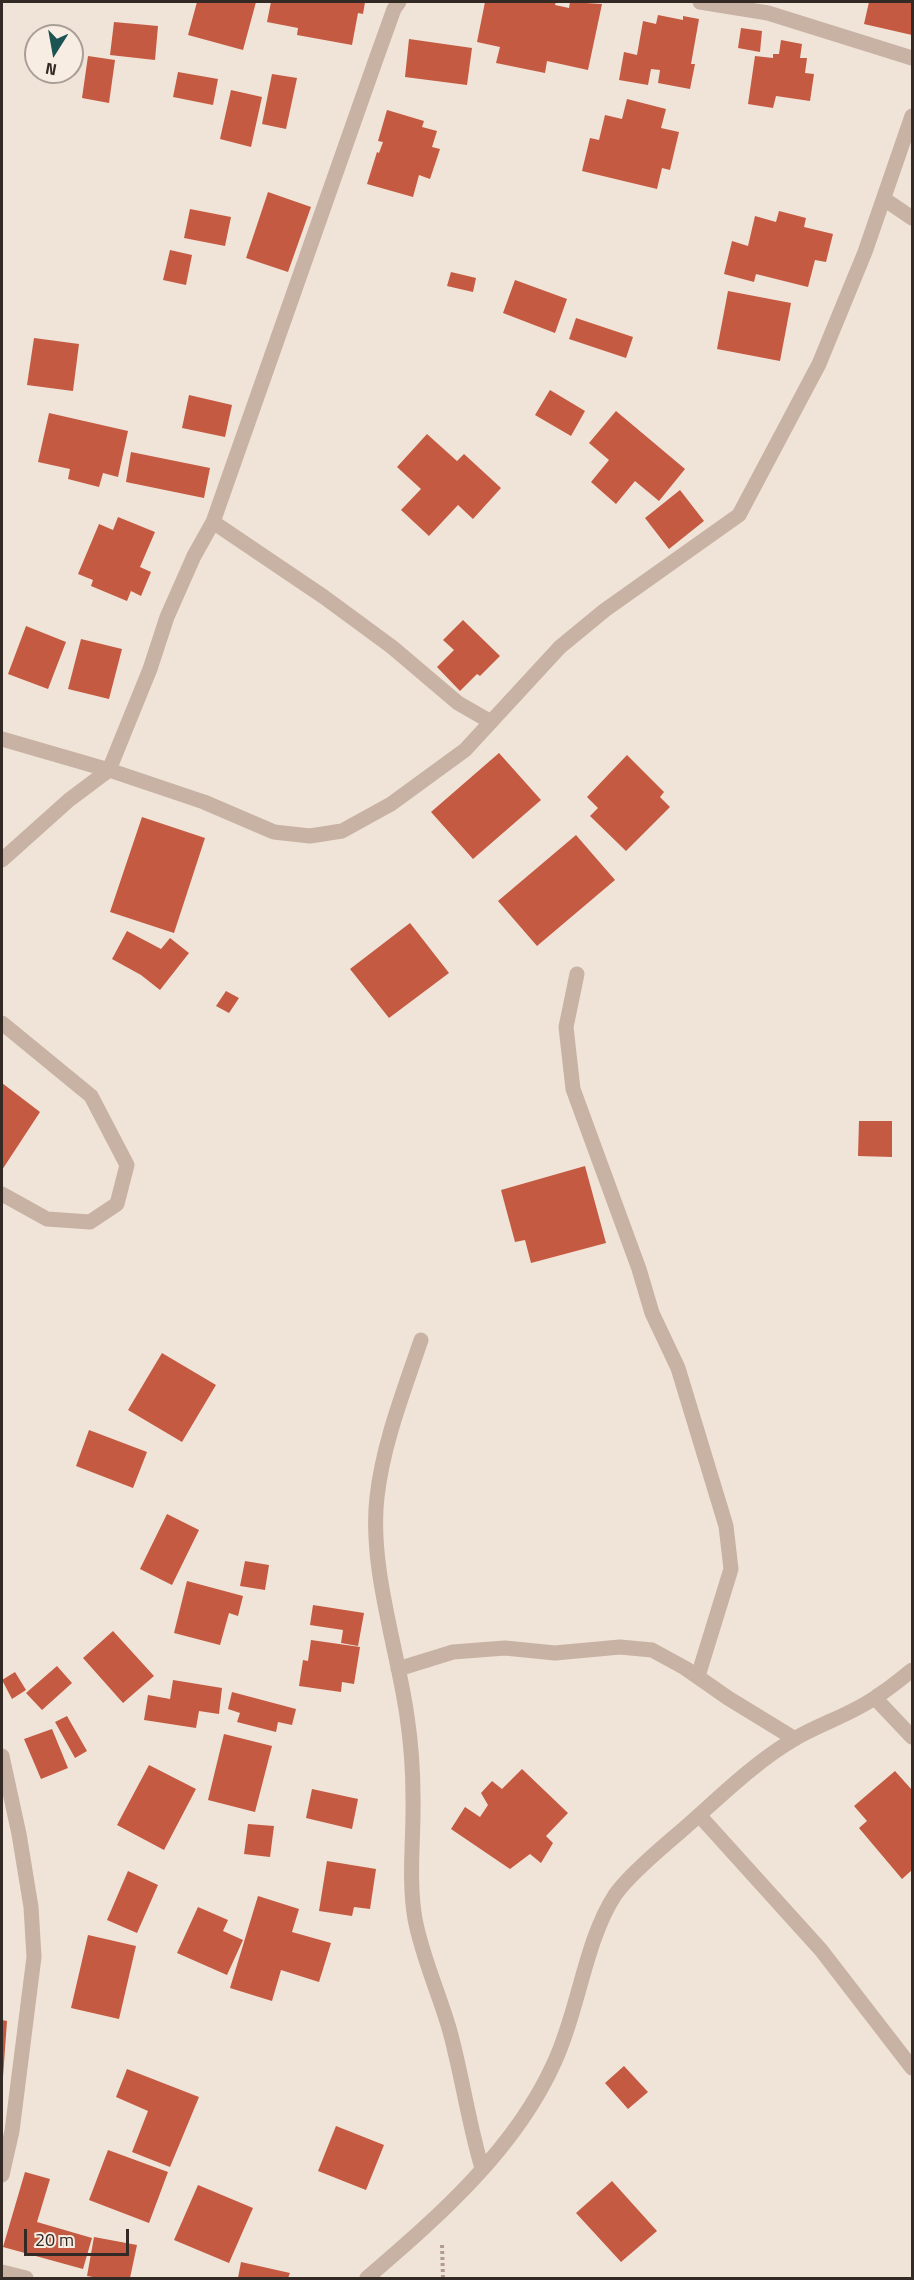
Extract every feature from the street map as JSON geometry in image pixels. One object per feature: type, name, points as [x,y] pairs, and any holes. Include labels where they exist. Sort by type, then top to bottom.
[{"type":"street","points":[[2,860],[69,800],[109,770],[150,669],[167,617],[194,556],[213,522],[375,62],[394,9],[399,2]]},
{"type":"street","points":[[700,2],[768,13],[912,58]]},
{"type":"street","points":[[2,739],[109,770],[204,802],[274,832],[310,836],[342,831],[391,804],[465,750],[560,647],[605,610],[739,515],[819,364],[865,252],[912,116]]},
{"type":"street","points":[[884,199],[912,218]]},
{"type":"street","points":[[213,522],[324,597],[392,647],[458,702],[492,722]]},
{"type":"street","points":[[577,974],[566,1027],[573,1089],[639,1269],[652,1313],[678,1368],[726,1526],[731,1569],[698,1676]]},
{"type":"street","points":[[2,1023],[91,1096],[127,1165],[117,1204],[90,1222],[47,1219],[2,1194]]},
{"type":"street","points":[[421,1340],[385,1448],[376,1498],[378,1562],[407,1715],[413,1797],[410,1873],[415,1920],[449,2028],[470,2126],[482,2168]]},
{"type":"street","points":[[398,1669],[453,1652],[505,1648],[555,1653],[620,1647],[652,1650],[698,1676],[795,1739]]},
{"type":"street","points":[[368,2278],[437,2218],[515,2128],[538,2094],[555,2061],[570,2022],[598,1927],[616,1894],[658,1851],[718,1796],[795,1739],[875,1698],[912,1670]]},
{"type":"street","points":[[875,1698],[912,1737]]},
{"type":"street","points":[[2,1756],[17,1823],[31,1907],[34,1957],[12,2131],[4,2155],[2,2175]]},
{"type":"street","points":[[699,1815],[821,1950],[912,2068]]},
{"type":"street","points":[[2,2272],[26,2278]]},
{"type":"building","points":[[197,2],[256,2],[243,50],[188,35]]},
{"type":"building","points":[[271,2],[365,2],[363,14],[358,13],[352,45],[297,35],[298,28],[267,22]]},
{"type":"building","points":[[485,2],[556,2],[555,5],[569,8],[570,2],[602,4],[588,70],[547,61],[545,73],[496,63],[500,47],[477,42]]},
{"type":"building","points":[[869,2],[912,2],[912,35],[864,24]]},
{"type":"building","points":[[658,15],[683,20],[683,16],[699,19],[691,64],[695,64],[690,89],[658,83],[660,70],[651,69],[648,85],[619,80],[624,52],[637,55],[643,21],[656,24]]},
{"type":"building","points":[[114,22],[158,26],[155,60],[110,55]]},
{"type":"building","points":[[741,28],[762,31],[760,52],[738,48]]},
{"type":"building","points":[[409,39],[472,48],[467,85],[405,77]]},
{"type":"building","points":[[781,40],[802,44],[800,58],[807,58],[805,73],[814,74],[810,101],[776,96],[773,108],[748,104],[755,56],[773,58],[773,54],[779,54]]},
{"type":"building","points":[[88,56],[115,60],[109,103],[82,98]]},
{"type":"building","points":[[178,72],[218,79],[213,105],[173,97]]},
{"type":"building","points":[[272,74],[297,78],[286,129],[262,124]]},
{"type":"building","points":[[231,90],[262,97],[251,147],[220,139]]},
{"type":"building","points":[[627,99],[666,109],[661,128],[679,132],[670,170],[662,168],[657,189],[582,171],[590,138],[599,140],[605,115],[622,119]]},
{"type":"building","points":[[387,110],[424,121],[422,127],[437,131],[432,147],[440,149],[430,179],[419,175],[413,197],[367,184],[377,152],[379,153],[383,142],[378,141]]},
{"type":"building","points":[[268,192],[311,207],[288,272],[246,258]]},
{"type":"building","points":[[190,209],[231,217],[225,246],[184,238]]},
{"type":"building","points":[[779,211],[806,218],[804,227],[833,234],[826,262],[815,260],[808,287],[756,274],[754,282],[724,274],[732,241],[748,246],[755,216],[776,222]]},
{"type":"building","points":[[170,250],[192,255],[186,285],[163,280]]},
{"type":"building","points":[[451,272],[476,278],[473,292],[447,286]]},
{"type":"building","points":[[515,280],[567,299],[555,333],[503,313]]},
{"type":"building","points":[[728,291],[791,303],[780,361],[717,349]]},
{"type":"building","points":[[576,318],[633,337],[626,358],[569,339]]},
{"type":"building","points":[[34,338],[79,344],[73,391],[27,385]]},
{"type":"building","points":[[550,390],[585,411],[571,436],[535,415]]},
{"type":"building","points":[[189,395],[232,405],[225,437],[182,428]]},
{"type":"building","points":[[616,411],[685,469],[659,501],[635,481],[616,504],[591,482],[609,460],[589,443]]},
{"type":"building","points":[[49,413],[128,431],[118,477],[103,473],[99,487],[68,479],[70,469],[38,462]]},
{"type":"building","points":[[427,434],[457,461],[464,454],[501,488],[473,519],[458,505],[429,536],[401,510],[421,489],[397,467]]},
{"type":"building","points":[[131,452],[210,468],[204,498],[126,482]]},
{"type":"building","points":[[680,490],[704,521],[669,549],[645,518]]},
{"type":"building","points":[[118,517],[155,532],[140,567],[151,572],[141,596],[131,591],[127,601],[91,586],[93,580],[78,574],[99,524],[113,530]]},
{"type":"building","points":[[463,620],[500,656],[480,676],[477,674],[460,691],[437,667],[454,650],[443,640]]},
{"type":"building","points":[[26,626],[66,642],[48,689],[8,674]]},
{"type":"building","points":[[81,639],[122,649],[109,699],[68,689]]},
{"type":"building","points":[[499,753],[541,800],[473,859],[431,812]]},
{"type":"building","points":[[627,755],[664,792],[660,797],[670,807],[626,851],[590,816],[598,808],[587,797]]},
{"type":"building","points":[[142,817],[205,838],[174,933],[110,912]]},
{"type":"building","points":[[576,835],[615,880],[537,946],[498,901]]},
{"type":"building","points":[[410,923],[449,973],[389,1018],[350,969]]},
{"type":"building","points":[[127,931],[161,949],[170,938],[189,953],[160,990],[141,975],[112,959]]},
{"type":"building","points":[[226,991],[239,998],[229,1013],[216,1006]]},
{"type":"building","points":[[2,1083],[40,1112],[2,1170]]},
{"type":"building","points":[[859,1121],[892,1121],[892,1157],[858,1156]]},
{"type":"building","points":[[585,1166],[606,1243],[531,1263],[525,1240],[515,1242],[501,1190]]},
{"type":"building","points":[[162,1353],[216,1385],[182,1442],[128,1410]]},
{"type":"building","points":[[89,1430],[147,1452],[133,1488],[76,1466]]},
{"type":"building","points":[[167,1514],[199,1530],[172,1585],[140,1569]]},
{"type":"building","points":[[245,1561],[269,1565],[265,1590],[240,1586]]},
{"type":"building","points":[[187,1581],[243,1596],[238,1616],[229,1613],[220,1645],[174,1633]]},
{"type":"building","points":[[313,1605],[364,1613],[358,1646],[341,1643],[343,1630],[310,1625]]},
{"type":"building","points":[[113,1631],[154,1676],[123,1703],[83,1658]]},
{"type":"building","points":[[311,1640],[360,1647],[354,1684],[342,1682],[341,1692],[299,1686],[303,1660],[308,1661]]},
{"type":"building","points":[[57,1666],[72,1683],[42,1710],[26,1693]]},
{"type":"building","points":[[15,1672],[26,1690],[12,1699],[2,1680]]},
{"type":"building","points":[[173,1680],[222,1688],[219,1714],[199,1711],[196,1728],[144,1720],[148,1695],[170,1699]]},
{"type":"building","points":[[232,1692],[296,1709],[292,1725],[278,1722],[276,1732],[237,1722],[240,1713],[228,1709]]},
{"type":"building","points":[[67,1716],[87,1751],[75,1758],[55,1722]]},
{"type":"building","points":[[52,1729],[68,1768],[41,1779],[24,1739]]},
{"type":"building","points":[[224,1734],[272,1746],[255,1812],[208,1800]]},
{"type":"building","points":[[149,1765],[196,1789],[164,1850],[117,1825]]},
{"type":"building","points":[[522,1769],[568,1813],[546,1836],[553,1843],[541,1863],[530,1854],[510,1869],[451,1829],[465,1807],[480,1817],[488,1805],[481,1793],[492,1781],[502,1789]]},
{"type":"building","points":[[895,1771],[912,1790],[912,1870],[902,1879],[859,1828],[867,1821],[854,1806]]},
{"type":"building","points":[[312,1789],[358,1799],[352,1829],[306,1818]]},
{"type":"building","points":[[248,1824],[274,1826],[270,1857],[244,1854]]},
{"type":"building","points":[[327,1861],[376,1869],[370,1909],[354,1907],[352,1916],[319,1911]]},
{"type":"building","points":[[128,1871],[158,1885],[137,1933],[107,1920]]},
{"type":"building","points":[[258,1896],[299,1909],[292,1932],[331,1943],[319,1982],[281,1970],[272,2001],[230,1988]]},
{"type":"building","points":[[198,1907],[228,1920],[223,1931],[243,1940],[227,1975],[177,1953]]},
{"type":"building","points":[[88,1935],[136,1946],[119,2019],[71,2008]]},
{"type":"building","points":[[2,2020],[7,2021],[3,2077],[2,2077]]},
{"type":"building","points":[[624,2066],[648,2092],[628,2109],[605,2083]]},
{"type":"building","points":[[127,2069],[199,2097],[170,2167],[132,2152],[148,2111],[116,2097]]},
{"type":"building","points":[[336,2126],[384,2145],[366,2190],[318,2171]]},
{"type":"building","points":[[108,2150],[168,2172],[149,2223],[89,2200]]},
{"type":"building","points":[[25,2172],[50,2179],[37,2222],[92,2238],[83,2269],[3,2247]]},
{"type":"building","points":[[612,2181],[657,2231],[621,2262],[576,2213]]},
{"type":"building","points":[[198,2185],[253,2208],[229,2263],[174,2240]]},
{"type":"building","points":[[94,2237],[137,2245],[130,2278],[87,2276]]},
{"type":"building","points":[[241,2262],[290,2273],[288,2278],[238,2278]]}]
